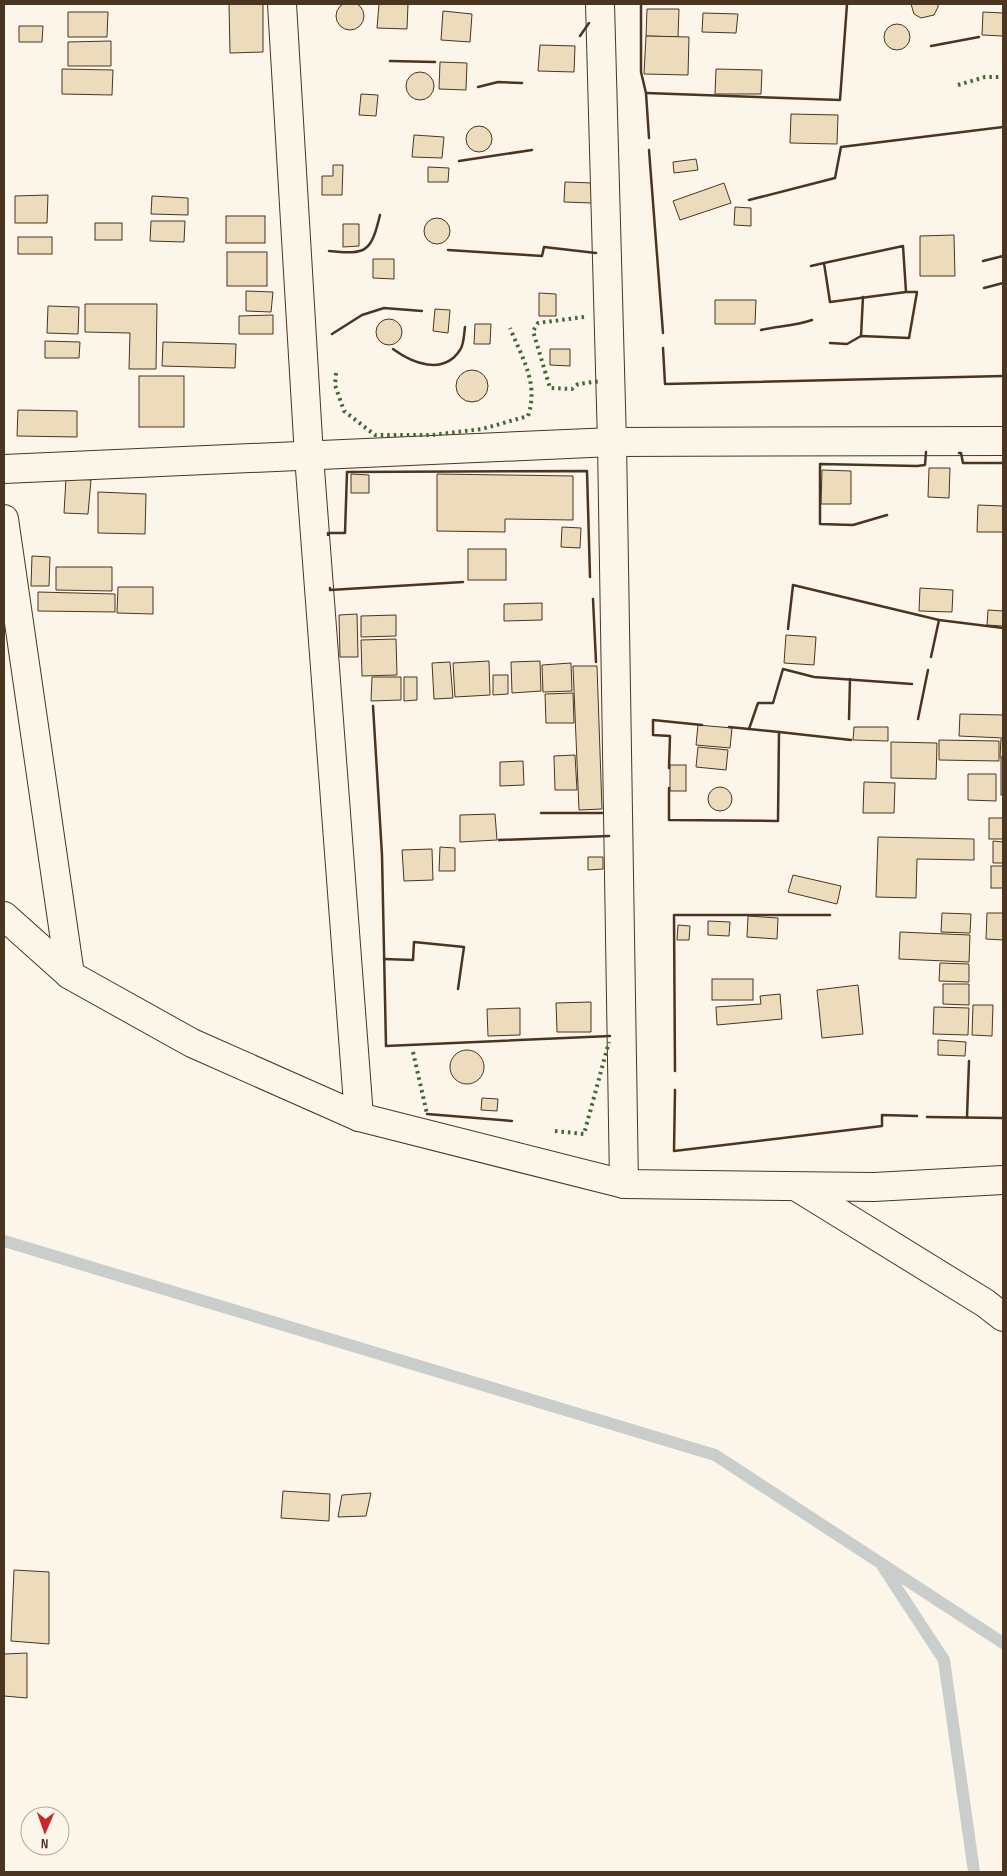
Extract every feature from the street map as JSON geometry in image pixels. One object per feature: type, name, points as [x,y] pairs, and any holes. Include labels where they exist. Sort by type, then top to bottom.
[{"type":"street","points":[[282,4],[309,456],[359,1117]]},
{"type":"street","points":[[600,4],[612,442],[624,1184]]},
{"type":"street","points":[[4,469],[612,442],[1003,441]]},
{"type":"street","points":[[4,519],[70,974]]},
{"type":"street","points":[[4,916],[70,974],[192,1043],[359,1117],[624,1184],[874,1187],[1003,1180]]},
{"type":"street","points":[[797,1187],[985,1303],[1003,1317]]},
{"type":"building","points":[[350,2],[360,6],[364,16],[360,26],[350,30],[340,26],[336,16],[340,6]]},
{"type":"building","points":[[229,4],[263,4],[263,52],[230,53]]},
{"type":"building","points":[[379,4],[408,4],[407,29],[377,28]]},
{"type":"building","points":[[911,4],[938,4],[938,7],[934,15],[921,18],[914,14]]},
{"type":"building","points":[[647,9],[679,9],[678,37],[646,36]]},
{"type":"building","points":[[443,11],[472,14],[470,42],[441,40]]},
{"type":"building","points":[[68,12],[108,12],[107,37],[68,37]]},
{"type":"building","points":[[983,12],[1003,13],[1003,36],[982,35]]},
{"type":"building","points":[[703,13],[738,14],[736,33],[702,32]]},
{"type":"building","points":[[897,24],[906,28],[910,37],[906,46],[897,50],[888,46],[884,37],[888,28]]},
{"type":"building","points":[[19,26],[43,26],[42,42],[19,42]]},
{"type":"building","points":[[646,36],[689,37],[688,75],[644,74]]},
{"type":"building","points":[[111,41],[111,66],[68,66],[68,42]]},
{"type":"building","points":[[540,45],[575,46],[574,72],[538,71]]},
{"type":"building","points":[[440,62],[467,63],[466,90],[439,89]]},
{"type":"building","points":[[62,69],[113,70],[112,95],[62,94]]},
{"type":"building","points":[[716,69],[762,70],[761,94],[715,94]]},
{"type":"building","points":[[420,72],[430,76],[434,86],[430,96],[420,100],[410,96],[406,86],[410,76]]},
{"type":"building","points":[[361,94],[378,95],[376,116],[359,115]]},
{"type":"building","points":[[791,114],[838,115],[837,144],[790,143]]},
{"type":"building","points":[[479,126],[488,130],[492,139],[488,148],[479,152],[470,148],[466,139],[470,130]]},
{"type":"building","points":[[414,135],[444,137],[442,158],[412,157]]},
{"type":"building","points":[[696,159],[698,170],[674,173],[673,162]]},
{"type":"building","points":[[333,165],[343,165],[342,195],[322,195],[322,176],[333,176]]},
{"type":"building","points":[[428,167],[449,168],[448,182],[428,182]]},
{"type":"building","points":[[565,182],[593,183],[592,203],[564,202]]},
{"type":"building","points":[[724,183],[731,203],[680,220],[673,201]]},
{"type":"building","points":[[48,195],[47,223],[15,223],[15,196]]},
{"type":"building","points":[[152,196],[188,198],[188,215],[151,214]]},
{"type":"building","points":[[735,207],[751,208],[751,226],[734,225]]},
{"type":"building","points":[[226,216],[265,216],[265,243],[226,243]]},
{"type":"building","points":[[437,218],[447,221],[450,231],[447,241],[437,244],[427,241],[424,231],[427,221]]},
{"type":"building","points":[[151,221],[185,221],[184,242],[150,241]]},
{"type":"building","points":[[95,223],[122,223],[122,240],[95,240]]},
{"type":"building","points":[[343,224],[359,224],[359,246],[343,247]]},
{"type":"building","points":[[954,235],[955,276],[920,276],[920,236]]},
{"type":"building","points":[[18,237],[52,237],[52,254],[18,254]]},
{"type":"building","points":[[227,252],[267,252],[267,286],[227,286]]},
{"type":"building","points":[[373,259],[394,259],[394,279],[373,278]]},
{"type":"building","points":[[246,291],[273,292],[271,312],[246,311]]},
{"type":"building","points":[[539,293],[556,294],[556,316],[539,316]]},
{"type":"building","points":[[715,300],[756,300],[755,324],[715,324]]},
{"type":"building","points":[[85,304],[157,304],[156,369],[129,369],[130,333],[85,332]]},
{"type":"building","points":[[48,306],[79,307],[78,334],[47,333]]},
{"type":"building","points":[[435,309],[450,310],[448,333],[433,331]]},
{"type":"building","points":[[273,315],[273,334],[239,334],[239,316]]},
{"type":"building","points":[[389,319],[399,322],[402,332],[399,342],[389,345],[379,342],[376,332],[379,322]]},
{"type":"building","points":[[475,324],[491,324],[490,344],[474,344]]},
{"type":"building","points":[[45,341],[80,342],[79,358],[45,358]]},
{"type":"building","points":[[163,342],[236,344],[235,368],[162,366]]},
{"type":"building","points":[[550,349],[570,349],[570,366],[550,365]]},
{"type":"building","points":[[472,370],[478,371],[483,375],[487,380],[487,392],[483,397],[478,401],[472,402],[466,401],[461,397],[457,392],[456,386],[457,380],[461,375],[466,371]]},
{"type":"building","points":[[139,376],[184,376],[184,427],[139,427]]},
{"type":"building","points":[[18,410],[77,411],[77,437],[17,436]]},
{"type":"building","points":[[929,468],[950,468],[949,498],[928,497]]},
{"type":"building","points":[[822,470],[851,471],[851,504],[821,504]]},
{"type":"building","points":[[351,474],[369,475],[369,493],[351,493]]},
{"type":"building","points":[[437,474],[573,476],[573,520],[505,519],[505,532],[437,531]]},
{"type":"building","points":[[66,478],[91,480],[88,514],[64,513]]},
{"type":"building","points":[[98,492],[146,494],[145,534],[98,533]]},
{"type":"building","points":[[978,505],[1003,506],[1003,532],[977,532]]},
{"type":"building","points":[[562,527],[581,528],[580,548],[561,547]]},
{"type":"building","points":[[468,549],[506,549],[506,580],[468,580]]},
{"type":"building","points":[[32,556],[50,557],[49,586],[31,586]]},
{"type":"building","points":[[56,567],[112,567],[112,591],[56,590]]},
{"type":"building","points":[[118,587],[153,587],[153,614],[117,613]]},
{"type":"building","points":[[920,588],[953,590],[952,612],[919,611]]},
{"type":"building","points":[[38,592],[115,594],[115,612],[38,611]]},
{"type":"building","points":[[542,603],[542,620],[504,621],[504,604]]},
{"type":"building","points":[[988,610],[1003,611],[1003,626],[987,625]]},
{"type":"building","points":[[357,614],[358,657],[340,657],[339,615]]},
{"type":"building","points":[[396,615],[396,636],[361,637],[361,616]]},
{"type":"building","points":[[786,635],[816,637],[814,665],[784,663]]},
{"type":"building","points":[[396,639],[397,675],[362,676],[361,640]]},
{"type":"building","points":[[489,661],[490,695],[455,697],[453,663]]},
{"type":"building","points":[[540,661],[541,691],[512,693],[511,662]]},
{"type":"building","points":[[450,662],[453,698],[434,699],[432,663]]},
{"type":"building","points":[[571,663],[572,691],[543,692],[542,665]]},
{"type":"building","points":[[573,666],[597,666],[602,809],[579,810]]},
{"type":"building","points":[[493,675],[508,675],[508,694],[493,695]]},
{"type":"building","points":[[372,677],[401,677],[401,700],[371,701]]},
{"type":"building","points":[[404,677],[417,677],[417,700],[404,701]]},
{"type":"building","points":[[573,693],[574,723],[546,723],[545,694]]},
{"type":"building","points":[[960,714],[1003,715],[1003,738],[959,736]]},
{"type":"building","points":[[698,725],[732,728],[730,748],[696,745]]},
{"type":"building","points":[[854,727],[888,727],[888,741],[853,740]]},
{"type":"building","points":[[1001,739],[1003,739],[1003,757],[1000,757]]},
{"type":"building","points":[[939,740],[999,741],[999,761],[939,760]]},
{"type":"building","points":[[891,742],[937,743],[936,779],[891,778]]},
{"type":"building","points":[[698,747],[728,750],[726,770],[696,767]]},
{"type":"building","points":[[575,755],[577,790],[555,790],[554,756]]},
{"type":"building","points":[[1001,758],[1003,758],[1003,795],[1001,795]]},
{"type":"building","points":[[523,761],[524,785],[500,786],[500,762]]},
{"type":"building","points":[[670,765],[686,765],[686,791],[670,791]]},
{"type":"building","points":[[968,774],[996,774],[996,801],[968,800]]},
{"type":"building","points":[[864,782],[895,783],[894,813],[863,813]]},
{"type":"building","points":[[720,787],[729,790],[732,799],[729,808],[720,811],[711,808],[708,799],[711,790]]},
{"type":"building","points":[[495,814],[497,840],[460,842],[460,815]]},
{"type":"building","points":[[989,818],[1003,818],[1003,839],[989,839]]},
{"type":"building","points":[[878,837],[974,839],[974,860],[917,859],[916,898],[876,897]]},
{"type":"building","points":[[993,841],[1003,842],[1003,863],[993,863]]},
{"type":"building","points":[[440,847],[455,848],[455,871],[439,871]]},
{"type":"building","points":[[432,849],[433,880],[404,881],[402,850]]},
{"type":"building","points":[[588,857],[603,857],[603,869],[588,870]]},
{"type":"building","points":[[991,866],[1003,866],[1003,888],[991,888]]},
{"type":"building","points":[[793,875],[841,886],[837,904],[788,892]]},
{"type":"building","points":[[942,913],[971,914],[970,933],[941,932]]},
{"type":"building","points":[[987,913],[1003,913],[1003,940],[986,939]]},
{"type":"building","points":[[748,916],[778,918],[777,939],[747,937]]},
{"type":"building","points":[[708,921],[730,922],[729,936],[708,935]]},
{"type":"building","points":[[678,925],[690,926],[689,940],[677,940]]},
{"type":"building","points":[[900,932],[970,935],[969,962],[899,959]]},
{"type":"building","points":[[940,963],[969,964],[969,982],[939,981]]},
{"type":"building","points":[[712,979],[753,979],[753,1000],[712,1000]]},
{"type":"building","points":[[943,984],[969,984],[969,1005],[943,1004]]},
{"type":"building","points":[[858,985],[863,1034],[822,1038],[817,990]]},
{"type":"building","points":[[780,994],[782,1019],[717,1025],[716,1007],[761,1004],[760,996]]},
{"type":"building","points":[[591,1002],[591,1032],[557,1032],[556,1003]]},
{"type":"building","points":[[973,1005],[993,1005],[992,1036],[972,1035]]},
{"type":"building","points":[[934,1007],[969,1008],[968,1035],[933,1034]]},
{"type":"building","points":[[520,1008],[520,1035],[488,1036],[487,1009]]},
{"type":"building","points":[[938,1040],[966,1042],[965,1056],[938,1055]]},
{"type":"building","points":[[467,1050],[479,1055],[484,1067],[479,1079],[467,1084],[455,1079],[450,1067],[455,1055]]},
{"type":"building","points":[[482,1098],[498,1099],[497,1111],[481,1110]]},
{"type":"building","points":[[283,1491],[330,1494],[329,1521],[281,1518]]},
{"type":"building","points":[[371,1493],[366,1516],[338,1517],[342,1495]]},
{"type":"building","points":[[14,1570],[49,1572],[49,1644],[11,1641]]},
{"type":"building","points":[[27,1653],[27,1698],[4,1696],[4,1654]]},
{"type":"waterway","points":[[4,1241],[715,1455],[1003,1643]]},
{"type":"waterway","points":[[883,1567],[944,1660],[974,1872]]},
{"type":"hedge","points":[[958,85],[985,77],[1003,77]]},
{"type":"hedge","points":[[584,317],[538,323],[533,331],[550,388],[572,389],[578,384],[601,381]]},
{"type":"hedge","points":[[336,373],[335,385],[344,411],[375,435],[432,435],[482,429],[528,416],[532,393],[528,371],[510,328]]},
{"type":"hedge","points":[[555,1131],[584,1134],[609,1042]]},
{"type":"hedge","points":[[413,1052],[427,1114]]},
{"type":"wall","points":[[641,4],[641,72],[646,93],[649,138]]},
{"type":"wall","points":[[646,93],[840,100],[847,4]]},
{"type":"wall","points":[[580,36],[589,23]]},
{"type":"wall","points":[[931,46],[979,37]]},
{"type":"wall","points":[[390,61],[435,62]]},
{"type":"wall","points":[[478,87],[498,82],[522,83]]},
{"type":"wall","points":[[749,200],[835,178],[841,147],[1003,127]]},
{"type":"wall","points":[[459,161],[532,150]]},
{"type":"wall","points":[[649,150],[663,333]]},
{"type":"wall","points":[[329,251],[352,252],[365,248],[374,237],[380,215]]},
{"type":"wall","points":[[811,266],[824,263],[903,246],[906,292],[830,302],[824,263]]},
{"type":"wall","points":[[448,250],[542,256],[544,247],[596,253]]},
{"type":"wall","points":[[983,261],[1003,256]]},
{"type":"wall","points":[[984,288],[1003,283]]},
{"type":"wall","points":[[830,343],[847,344],[861,336],[909,338],[917,292],[906,292]]},
{"type":"wall","points":[[861,336],[863,297]]},
{"type":"wall","points":[[332,334],[362,315],[384,308],[422,311]]},
{"type":"wall","points":[[761,330],[812,320]]},
{"type":"wall","points":[[393,349],[418,362],[436,365],[445,363],[453,358],[461,348],[465,327]]},
{"type":"wall","points":[[663,348],[665,384],[1003,376]]},
{"type":"wall","points":[[887,515],[853,525],[820,524],[820,464],[917,466],[925,465],[926,452]]},
{"type":"wall","points":[[959,453],[961,453],[963,463],[1003,463]]},
{"type":"wall","points":[[328,535],[328,533],[345,533],[347,472],[587,471],[590,577]]},
{"type":"wall","points":[[330,588],[330,590],[463,582]]},
{"type":"wall","points":[[788,629],[793,585],[939,620],[1003,628]]},
{"type":"wall","points":[[593,599],[596,662]]},
{"type":"wall","points":[[931,657],[939,620]]},
{"type":"wall","points":[[749,729],[758,703],[773,703],[783,669],[814,677],[912,684]]},
{"type":"wall","points":[[918,719],[928,670]]},
{"type":"wall","points":[[849,719],[850,679]]},
{"type":"wall","points":[[373,706],[382,855],[386,1046],[610,1036]]},
{"type":"wall","points":[[669,768],[670,736],[653,735],[653,720],[702,725]]},
{"type":"wall","points":[[729,727],[779,732]]},
{"type":"wall","points":[[669,788],[669,820],[778,821],[779,732],[851,740]]},
{"type":"wall","points":[[541,813],[602,813]]},
{"type":"wall","points":[[499,840],[609,836]]},
{"type":"wall","points":[[675,1071],[674,915],[830,915]]},
{"type":"wall","points":[[384,959],[413,960],[414,942],[464,947],[458,989]]},
{"type":"wall","points":[[967,1117],[969,1061]]},
{"type":"wall","points":[[675,1090],[674,1151],[882,1126],[882,1115],[917,1116]]},
{"type":"wall","points":[[427,1114],[512,1121]]},
{"type":"wall","points":[[927,1117],[1003,1118]]}]
